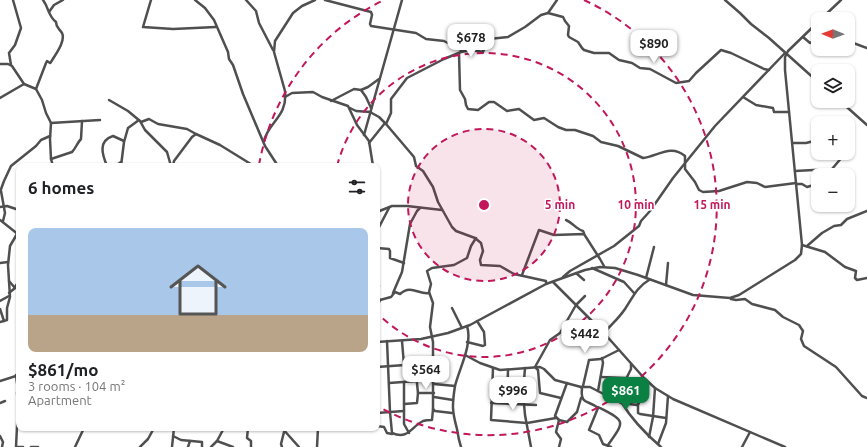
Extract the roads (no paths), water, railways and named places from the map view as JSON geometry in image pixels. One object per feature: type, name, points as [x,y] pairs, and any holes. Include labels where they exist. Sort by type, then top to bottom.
[{"type":"street","points":[[13,0],[21,28],[15,45],[9,53],[12,66],[24,84],[36,89],[52,123],[50,136],[52,163]]},
{"type":"street","points":[[36,89],[46,63],[50,62],[63,39],[62,33],[57,27],[56,22],[51,18],[42,0]]},
{"type":"street","points":[[49,12],[54,5],[63,0]]},
{"type":"street","points":[[151,0],[143,27],[173,29],[216,27]]},
{"type":"street","points":[[195,0],[211,16],[228,52],[229,59],[233,65],[243,94],[267,150],[276,163]]},
{"type":"street","points":[[246,0],[256,11],[259,24],[274,52],[286,97],[280,116],[266,134],[264,142]]},
{"type":"street","points":[[274,52],[275,40],[293,13],[302,6],[315,0]]},
{"type":"street","points":[[325,0],[371,12],[372,15],[370,25],[416,33],[426,39],[444,41],[464,51]]},
{"type":"street","points":[[364,135],[402,0]]},
{"type":"street","points":[[548,13],[556,0]]},
{"type":"street","points":[[725,0],[811,76]]},
{"type":"street","points":[[828,12],[841,0]]},
{"type":"street","points":[[369,143],[385,124],[391,112],[391,98],[405,79],[459,52],[474,50],[483,52],[489,39],[508,37],[541,15],[548,13],[563,17],[569,26],[569,37],[578,42],[583,49],[594,53],[609,53],[619,60],[632,63],[640,68],[650,69],[676,83],[689,81],[696,72],[721,50],[731,53],[765,70],[769,70]]},
{"type":"street","points":[[562,277],[614,246],[639,226],[665,188],[715,126],[742,97],[811,29]]},
{"type":"street","points":[[803,37],[811,42]]},
{"type":"street","points":[[855,44],[867,48]]},
{"type":"street","points":[[459,52],[459,88],[466,99],[466,107],[468,109],[478,110],[489,102],[494,102],[507,111],[519,109],[534,120],[544,118],[566,130],[575,130],[593,136],[600,142],[618,146],[641,157],[646,158],[661,152],[673,150],[684,154],[686,162],[685,169],[699,190],[703,192],[716,192],[747,182],[757,183],[765,187],[796,183],[807,187],[811,186]]},
{"type":"street","points":[[730,298],[741,293],[795,260],[801,254],[802,245],[785,64],[786,54]]},
{"type":"street","points":[[0,64],[8,64],[12,66]]},
{"type":"street","points":[[331,101],[354,89],[361,90],[368,87],[380,79]]},
{"type":"street","points":[[0,98],[24,84]]},
{"type":"street","points":[[361,90],[371,108]]},
{"type":"street","points":[[286,97],[292,93],[313,92],[331,101],[347,105],[356,111],[370,112],[379,117],[413,156],[416,166],[424,173],[433,187],[438,202],[450,225],[455,230],[476,238],[481,243],[483,249],[480,260],[481,265],[500,266],[511,273],[546,282],[552,282],[591,268],[604,266],[650,279],[693,295],[730,298],[736,300],[745,299],[752,304],[775,310],[782,317],[799,325],[803,331],[801,339],[804,346],[836,367],[862,396],[867,398]]},
{"type":"street","points":[[742,97],[756,105],[773,108],[774,112],[789,112]]},
{"type":"street","points":[[109,100],[128,111],[140,121],[145,130],[167,152],[171,163]]},
{"type":"street","points":[[350,108],[357,125],[369,143],[372,163]]},
{"type":"street","points":[[848,108],[867,125]]},
{"type":"street","points":[[119,163],[121,161],[124,141],[128,128],[140,121],[149,119],[158,124],[187,129],[220,145],[249,163]]},
{"type":"street","points":[[52,123],[100,120]]},
{"type":"street","points":[[51,158],[72,152],[74,150],[81,139],[82,121]]},
{"type":"street","points":[[174,163],[192,137],[196,134]]},
{"type":"street","points":[[16,232],[2,221],[5,213],[0,192],[11,166],[36,146],[41,140],[50,136]]},
{"type":"street","points":[[106,163],[102,149],[105,141],[113,136],[124,141]]},
{"type":"street","points":[[792,143],[811,142]]},
{"type":"street","points":[[795,171],[832,169],[840,160]]},
{"type":"street","points":[[0,207],[8,206],[16,209]]},
{"type":"street","points":[[380,211],[390,207],[408,206],[442,210]]},
{"type":"street","points":[[380,225],[390,207]]},
{"type":"street","points":[[380,300],[391,297],[401,278],[410,224],[420,208]]},
{"type":"street","points":[[807,246],[822,233],[834,226],[842,225],[846,220],[866,212]]},
{"type":"street","points":[[566,220],[572,222],[577,229],[583,231],[604,266]]},
{"type":"street","points":[[522,275],[539,230],[554,235],[584,234]]},
{"type":"street","points":[[0,322],[8,318],[7,310],[9,281],[7,269],[10,246],[16,237]]},
{"type":"street","points":[[380,426],[384,427],[387,433],[404,435],[409,433],[423,421],[433,419],[433,342],[430,324],[433,303],[429,293],[431,284],[428,270],[454,264],[467,258],[470,246],[476,238]]},
{"type":"street","points":[[802,245],[825,252],[845,267],[856,271],[855,278],[857,280],[867,278]]},
{"type":"street","points":[[646,278],[654,247]]},
{"type":"street","points":[[380,248],[389,249],[391,259],[404,262]]},
{"type":"street","points":[[0,263],[8,262]]},
{"type":"street","points":[[666,285],[668,263]]},
{"type":"street","points":[[591,268],[624,282],[634,293]]},
{"type":"street","points":[[576,273],[584,280]]},
{"type":"street","points":[[604,333],[615,322],[634,293],[642,284],[650,279]]},
{"type":"street","points":[[9,281],[16,287]]},
{"type":"street","points":[[380,342],[402,341],[432,337],[462,328],[546,282]]},
{"type":"street","points":[[552,282],[604,333],[644,378],[656,388],[668,396],[785,447]]},
{"type":"street","points":[[0,301],[16,289]]},
{"type":"street","points":[[393,293],[396,292],[400,294],[403,291],[414,290],[424,294],[429,293]]},
{"type":"street","points":[[535,367],[550,340],[562,331],[576,305],[585,296]]},
{"type":"street","points":[[452,308],[462,328]]},
{"type":"street","points":[[0,309],[4,321]]},
{"type":"street","points":[[467,342],[483,346],[485,345],[485,334],[477,321]]},
{"type":"street","points":[[462,447],[459,442],[452,413],[456,386],[465,355],[467,326]]},
{"type":"street","points":[[387,341],[392,434]]},
{"type":"street","points":[[402,341],[404,365]]},
{"type":"street","points":[[492,368],[491,420],[527,423],[556,418],[567,422],[577,412],[582,397],[582,386],[588,361],[591,359],[602,358],[619,350]]},
{"type":"street","points":[[465,355],[477,362],[502,370],[535,367],[544,369],[555,380],[588,387],[623,403],[638,404]]},
{"type":"street","points":[[598,391],[601,377],[602,358]]},
{"type":"street","points":[[380,367],[433,363]]},
{"type":"street","points":[[631,363],[631,369]]},
{"type":"street","points":[[404,404],[417,403],[418,393],[415,364]]},
{"type":"street","points":[[634,366],[624,383],[623,403],[633,421],[640,426],[659,446],[665,425],[668,396]]},
{"type":"street","points":[[535,367],[538,370],[540,393],[561,398]]},
{"type":"street","points":[[525,368],[524,404],[530,447]]},
{"type":"street","points":[[507,403],[508,370]]},
{"type":"street","points":[[0,381],[16,375]]},
{"type":"street","points":[[601,377],[626,378]]},
{"type":"street","points":[[644,378],[640,385],[638,404],[639,414],[666,418]]},
{"type":"street","points":[[389,383],[417,381]]},
{"type":"street","points":[[404,382],[404,426],[409,433]]},
{"type":"street","points":[[556,418],[555,415],[566,383]]},
{"type":"street","points":[[434,384],[456,386]]},
{"type":"street","points":[[649,437],[656,388]]},
{"type":"street","points":[[418,393],[434,393]]},
{"type":"street","points":[[434,397],[453,400]]},
{"type":"street","points":[[582,397],[584,400],[617,416],[620,422],[619,431],[610,446],[602,444],[599,435],[589,430],[598,407]]},
{"type":"street","points":[[0,403],[5,401]]},
{"type":"street","points":[[491,403],[536,405]]},
{"type":"street","points":[[433,409],[436,411],[452,413]]},
{"type":"street","points":[[380,413],[404,411]]},
{"type":"street","points":[[559,420],[556,432],[561,438],[559,447]]},
{"type":"street","points":[[16,431],[17,446],[23,447]]},
{"type":"street","points":[[75,447],[83,431]]},
{"type":"street","points":[[140,447],[148,439],[152,431]]},
{"type":"street","points":[[172,447],[174,431]]},
{"type":"street","points":[[211,447],[217,441],[221,431]]},
{"type":"street","points":[[248,431],[247,438],[251,441],[251,447]]},
{"type":"street","points":[[281,446],[284,431]]},
{"type":"street","points":[[286,431],[299,447]]},
{"type":"street","points":[[317,447],[318,431]]},
{"type":"street","points":[[742,447],[750,432]]},
{"type":"street","points":[[0,436],[2,440],[2,447]]},
{"type":"street","points":[[173,436],[181,440],[202,443],[202,447]]},
{"type":"street","points":[[188,447],[190,441]]},
{"type":"street","points":[[217,441],[233,447]]},
{"type":"street","points":[[31,447],[38,447]]}]
